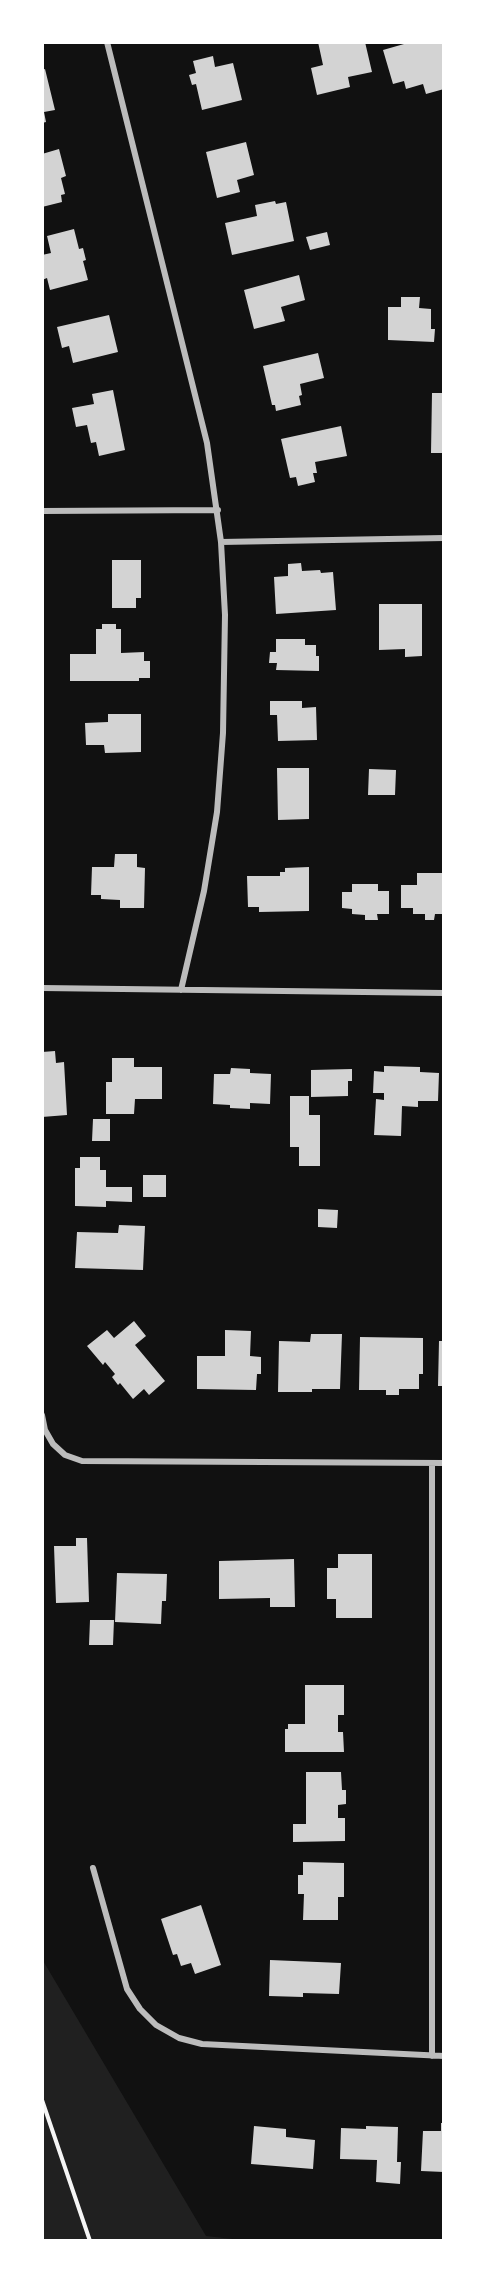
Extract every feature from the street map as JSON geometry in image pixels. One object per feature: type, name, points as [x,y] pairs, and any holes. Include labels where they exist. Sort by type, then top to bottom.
[{"type":"street","points":[[108,42],[207,443],[221,542],[225,615],[223,733],[217,812],[204,891],[181,990]]},
{"type":"street","points":[[42,511],[218,510]]},
{"type":"street","points":[[221,542],[444,538]]},
{"type":"street","points":[[42,988],[444,993]]},
{"type":"street","points":[[42,1415],[45,1430],[53,1444],[65,1455],[82,1461],[444,1463]]},
{"type":"street","points":[[432,1464],[432,2055]]},
{"type":"street","points":[[93,1868],[127,1989],[140,2009],[156,2025],[178,2038],[202,2044],[444,2056]]},
{"type":"path","points":[[42,2100],[90,2241]]},
{"type":"shaded area","points":[[42,1959],[206,2236],[250,2241],[42,2241]]},
{"type":"building","points":[[318,42],[365,42],[372,72],[348,77],[350,87],[317,95],[311,68],[323,65]]},
{"type":"building","points":[[411,42],[442,42],[444,89],[426,94],[423,84],[406,89],[404,81],[393,84],[383,50]]},
{"type":"building","points":[[213,56],[215,67],[233,63],[242,100],[202,110],[196,84],[192,85],[189,75],[196,73],[193,61]]},
{"type":"building","points":[[45,69],[55,110],[44,112],[46,122],[42,123],[42,70]]},
{"type":"building","points":[[246,142],[254,175],[237,180],[240,192],[217,198],[206,152]]},
{"type":"building","points":[[59,149],[66,176],[61,178],[65,194],[61,195],[62,202],[42,207],[42,154]]},
{"type":"building","points":[[275,201],[276,204],[286,202],[294,241],[232,255],[225,223],[257,216],[255,205]]},
{"type":"building","points":[[74,229],[79,249],[83,248],[86,260],[83,261],[88,280],[50,290],[47,278],[42,280],[42,255],[51,253],[47,236]]},
{"type":"building","points":[[327,232],[330,245],[310,250],[306,237]]},
{"type":"building","points":[[299,275],[305,300],[281,307],[285,321],[254,329],[244,290]]},
{"type":"building","points":[[401,297],[420,297],[419,308],[431,309],[431,329],[435,329],[434,342],[388,340],[388,307],[401,307]]},
{"type":"building","points":[[109,315],[118,352],[73,363],[69,346],[62,348],[57,327]]},
{"type":"building","points":[[318,353],[324,378],[300,384],[301,405],[276,411],[275,405],[272,405],[263,366]]},
{"type":"building","points":[[113,390],[125,450],[99,456],[96,442],[91,443],[87,425],[76,427],[72,408],[94,404],[92,394]]},
{"type":"building","points":[[432,393],[444,393],[444,453],[431,453]]},
{"type":"building","points":[[341,426],[347,456],[315,462],[317,473],[313,473],[315,482],[298,486],[296,477],[290,478],[281,439]]},
{"type":"building","points":[[112,560],[141,560],[141,598],[136,598],[136,608],[112,608]]},
{"type":"building","points":[[301,563],[302,571],[333,572],[336,610],[276,614],[274,577],[288,576],[288,564]]},
{"type":"building","points":[[379,604],[422,604],[422,656],[405,657],[405,649],[379,650]]},
{"type":"building","points":[[102,624],[116,624],[116,629],[121,629],[121,653],[144,652],[144,661],[150,661],[150,678],[139,678],[139,681],[70,681],[70,654],[96,654],[96,629],[102,629]]},
{"type":"building","points":[[276,639],[305,639],[305,645],[316,645],[319,671],[276,670],[277,663],[269,663],[270,652],[276,652]]},
{"type":"building","points":[[270,701],[302,701],[302,708],[316,707],[317,740],[278,741],[277,715],[270,715]]},
{"type":"building","points":[[108,714],[141,714],[141,752],[105,753],[104,745],[86,745],[85,723],[108,722]]},
{"type":"building","points":[[277,768],[309,768],[309,819],[278,820]]},
{"type":"building","points":[[369,769],[396,770],[395,795],[368,795]]},
{"type":"building","points":[[115,854],[137,854],[137,867],[145,868],[144,908],[120,908],[120,900],[101,899],[101,895],[91,895],[92,867],[114,867]]},
{"type":"building","points":[[309,867],[309,911],[259,912],[259,907],[248,907],[247,876],[280,876],[280,872],[285,872],[285,868]]},
{"type":"building","points":[[417,873],[444,873],[444,914],[435,914],[434,920],[425,920],[425,914],[413,914],[413,908],[401,908],[401,885],[417,885]]},
{"type":"building","points":[[352,884],[378,884],[378,891],[389,891],[389,914],[377,914],[378,920],[365,920],[365,915],[352,914],[352,909],[342,908],[342,892],[352,892]]},
{"type":"building","points":[[55,1051],[56,1063],[64,1062],[67,1115],[42,1117],[42,1052]]},
{"type":"building","points":[[112,1058],[134,1058],[134,1067],[162,1067],[162,1099],[135,1099],[134,1114],[106,1114],[106,1082],[112,1082]]},
{"type":"building","points":[[384,1066],[420,1067],[420,1072],[439,1073],[438,1101],[418,1101],[418,1107],[402,1106],[401,1136],[374,1135],[376,1099],[384,1100],[384,1093],[373,1093],[374,1071],[384,1072]]},
{"type":"building","points":[[231,1068],[250,1069],[250,1073],[271,1074],[270,1104],[250,1103],[250,1109],[213,1104],[214,1074],[230,1074]]},
{"type":"building","points":[[352,1069],[352,1081],[348,1081],[348,1096],[311,1097],[311,1070]]},
{"type":"building","points":[[290,1096],[309,1096],[309,1115],[320,1115],[320,1166],[299,1166],[299,1147],[290,1147]]},
{"type":"building","points":[[93,1119],[110,1119],[110,1141],[92,1141]]},
{"type":"building","points":[[80,1157],[100,1157],[100,1170],[106,1170],[106,1187],[132,1187],[132,1202],[106,1201],[106,1207],[75,1206],[75,1168],[80,1168]]},
{"type":"building","points":[[143,1175],[166,1175],[166,1197],[143,1197]]},
{"type":"building","points":[[318,1209],[338,1210],[337,1228],[318,1227]]},
{"type":"building","points":[[119,1225],[145,1226],[143,1270],[75,1268],[77,1232],[118,1233]]},
{"type":"building","points":[[134,1321],[146,1336],[135,1345],[165,1381],[149,1395],[144,1389],[133,1399],[120,1383],[118,1385],[112,1377],[115,1374],[105,1362],[103,1365],[87,1346],[107,1330],[114,1338]]},
{"type":"building","points":[[225,1330],[251,1331],[250,1356],[261,1357],[261,1374],[257,1374],[256,1390],[197,1389],[197,1356],[225,1356]]},
{"type":"building","points":[[311,1334],[342,1334],[340,1389],[278,1392],[279,1341],[310,1342]]},
{"type":"building","points":[[360,1337],[423,1338],[423,1374],[419,1374],[419,1389],[399,1389],[399,1395],[386,1395],[386,1390],[359,1390]]},
{"type":"building","points":[[439,1341],[444,1341],[444,1386],[438,1386]]},
{"type":"building","points":[[76,1538],[87,1538],[89,1602],[56,1603],[54,1546],[76,1546]]},
{"type":"building","points":[[338,1554],[372,1554],[372,1618],[336,1618],[336,1599],[327,1599],[327,1568],[338,1568]]},
{"type":"building","points":[[294,1559],[295,1607],[270,1607],[270,1598],[219,1599],[219,1561]]},
{"type":"building","points":[[117,1573],[167,1574],[166,1601],[162,1601],[161,1624],[115,1622]]},
{"type":"building","points":[[90,1620],[114,1620],[113,1645],[89,1645]]},
{"type":"building","points":[[305,1685],[344,1685],[344,1715],[338,1715],[338,1732],[343,1732],[344,1752],[285,1752],[285,1729],[288,1729],[288,1724],[305,1724]]},
{"type":"building","points":[[306,1772],[341,1772],[342,1790],[346,1790],[346,1804],[338,1805],[338,1818],[345,1818],[345,1841],[293,1842],[293,1824],[306,1824]]},
{"type":"building","points":[[303,1862],[344,1863],[344,1897],[338,1897],[338,1920],[303,1920],[304,1894],[298,1894],[298,1875],[303,1875]]},
{"type":"building","points":[[201,1905],[221,1965],[195,1974],[191,1963],[181,1966],[177,1954],[173,1955],[161,1919]]},
{"type":"building","points":[[270,1960],[341,1963],[339,1994],[303,1993],[303,1997],[269,1996]]},
{"type":"building","points":[[441,2123],[444,2123],[444,2172],[421,2171],[423,2131],[441,2131]]},
{"type":"building","points":[[254,2126],[286,2129],[286,2137],[315,2140],[313,2169],[251,2164]]},
{"type":"building","points":[[366,2126],[398,2127],[397,2162],[401,2162],[400,2184],[376,2182],[377,2160],[340,2159],[341,2128],[366,2129]]}]
